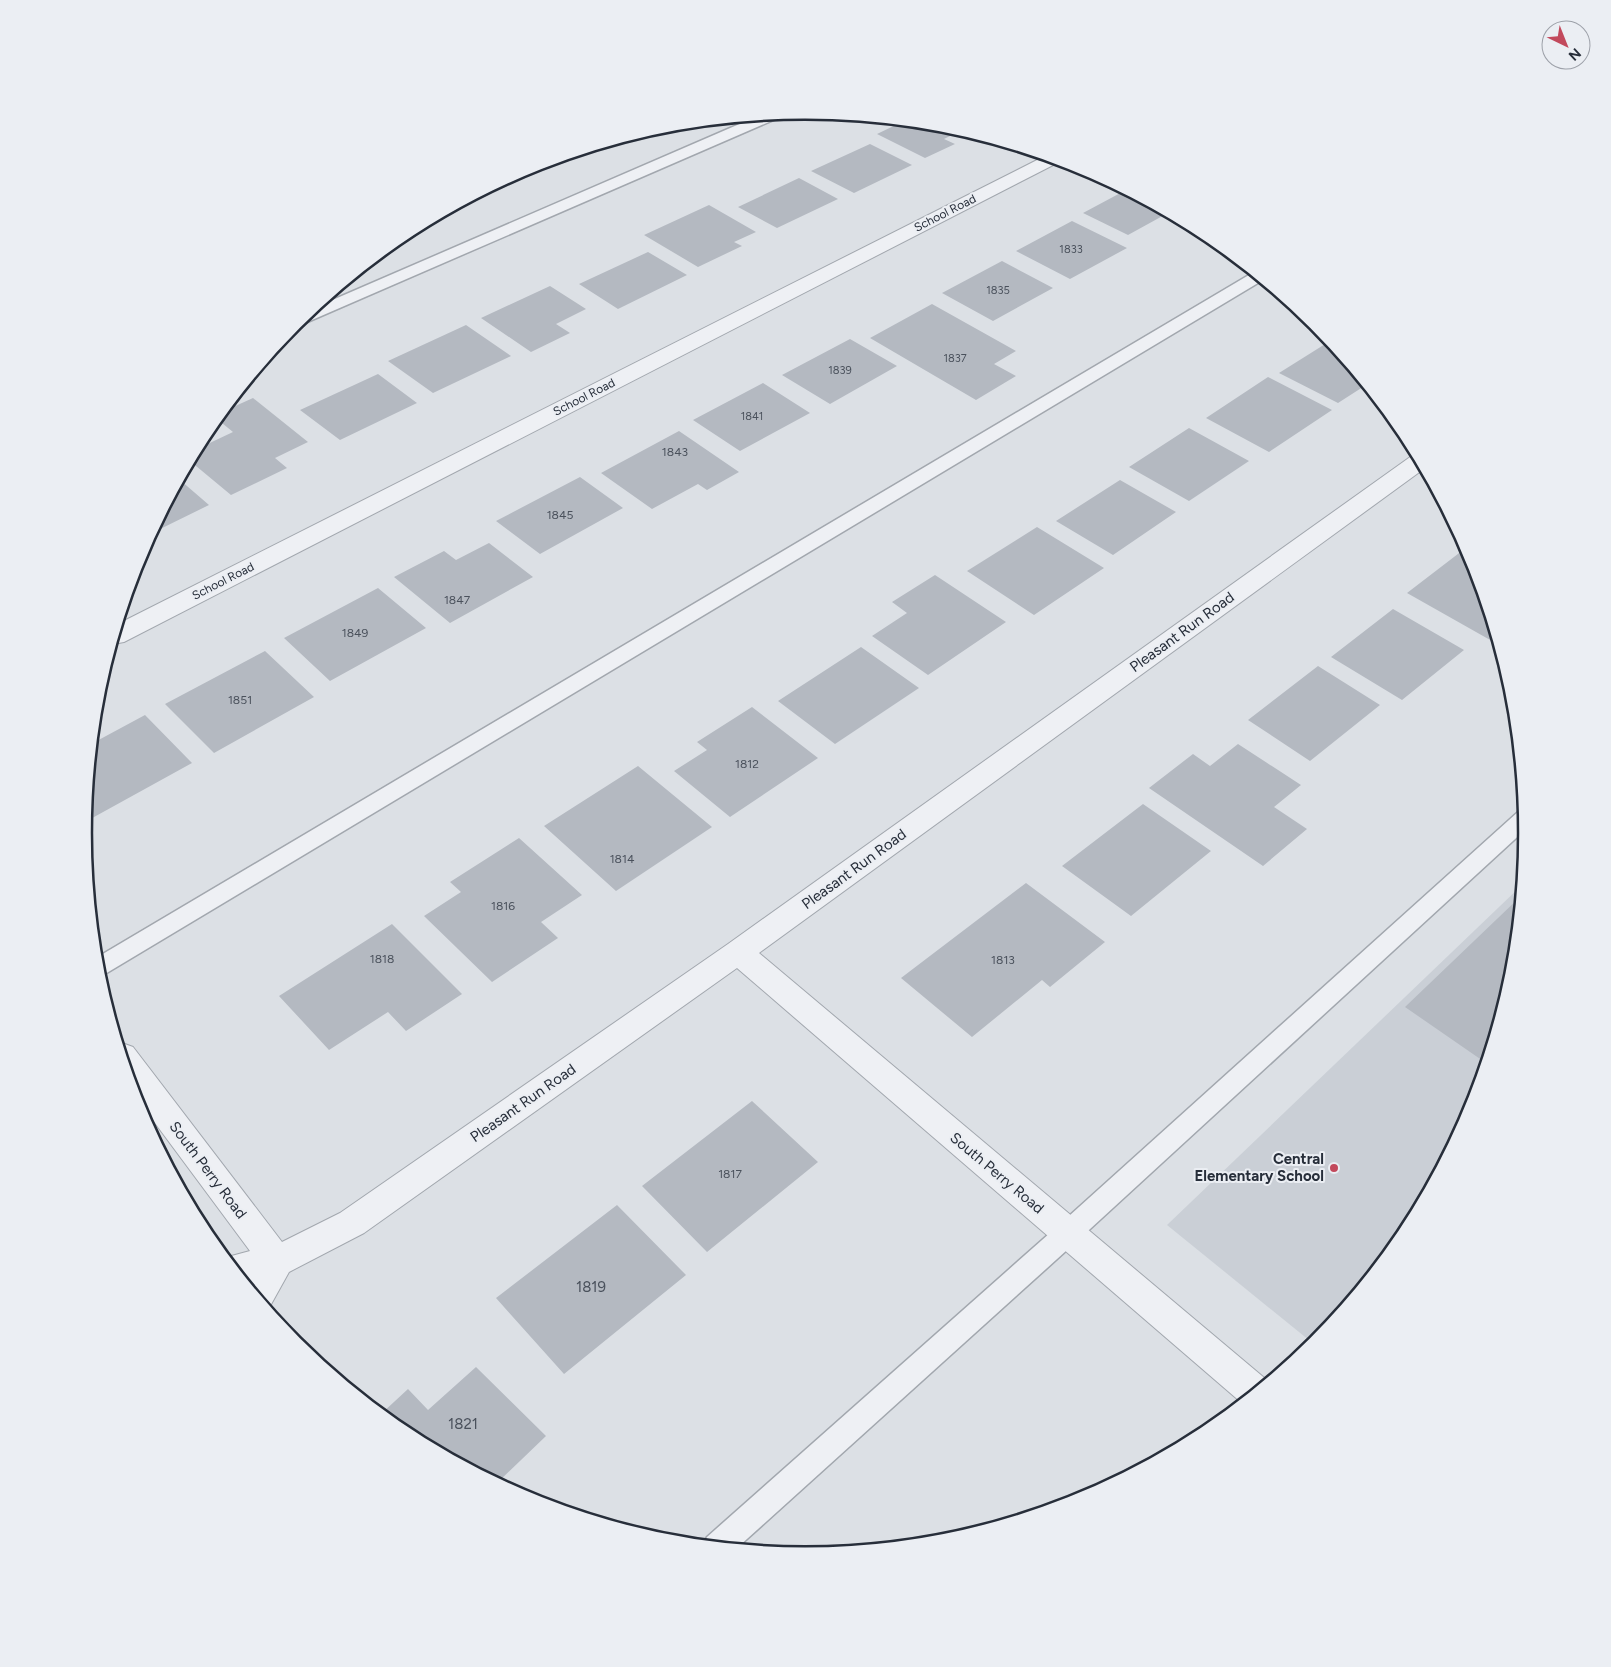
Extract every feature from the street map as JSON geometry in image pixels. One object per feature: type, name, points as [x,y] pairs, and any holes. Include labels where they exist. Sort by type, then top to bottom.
[{"type":"street","name":"School Road","points":[[122,633],[1046,162]]},
{"type":"street","name":"Pleasant Run Road","points":[[240,1268],[276,1261],[352,1223],[738,952],[1415,464]]},
{"type":"street","name":"South Perry Road","points":[[738,952],[1252,1389]]},
{"type":"street","name":"South Perry Road","points":[[133,1071],[276,1261]]},
{"type":"street","points":[[260,1293],[276,1261]]},
{"type":"lane","points":[[320,311],[756,122]]},
{"type":"lane","points":[[105,963],[1253,279]]},
{"type":"lane","points":[[722,1541],[1068,1233],[1518,823]]},
{"type":"shaded area","name":"Central Elementary School","points":[[1516,891],[1505,973],[1494,1018],[1481,1063],[1445,1149],[1423,1190],[1371,1268],[1342,1304],[1310,1338],[1308,1340],[1167,1225]]},
{"type":"building","points":[[893,126],[899,127],[951,135],[944,139],[955,144],[925,158],[877,134]]},
{"type":"building","points":[[870,144],[912,165],[854,193],[811,171]]},
{"type":"building","points":[[799,178],[838,199],[777,228],[738,207]]},
{"type":"building","points":[[1120,193],[1162,216],[1128,235],[1083,213]]},
{"type":"building","points":[[709,205],[756,232],[734,242],[742,246],[698,267],[644,235]]},
{"type":"building","points":[[1072,221],[1127,248],[1070,279],[1016,251]]},
{"type":"building","points":[[648,252],[687,275],[618,309],[579,284]]},
{"type":"building","points":[[1002,261],[1053,288],[993,321],[942,293]]},
{"type":"building","points":[[550,286],[586,309],[556,324],[570,333],[531,352],[481,318]]},
{"type":"building","points":[[932,304],[1016,351],[994,364],[1016,376],[976,400],[870,338]]},
{"type":"building","points":[[466,325],[511,356],[433,393],[388,361]]},
{"type":"building","points":[[850,339],[897,366],[830,404],[782,375]]},
{"type":"building","points":[[1325,344],[1362,388],[1338,403],[1279,373]]},
{"type":"building","points":[[378,374],[417,403],[340,440],[300,410]]},
{"type":"building","points":[[1268,377],[1332,410],[1269,452],[1206,418]]},
{"type":"building","points":[[763,383],[810,413],[740,451],[693,420]]},
{"type":"building","points":[[253,398],[308,442],[275,458],[287,468],[231,495],[195,465],[209,443],[233,432],[223,424],[235,406]]},
{"type":"building","points":[[1189,428],[1249,461],[1189,501],[1129,467]]},
{"type":"building","points":[[679,431],[739,472],[707,490],[698,484],[652,509],[601,473]]},
{"type":"building","points":[[580,477],[623,508],[540,554],[496,521]]},
{"type":"building","points":[[1120,480],[1176,512],[1113,555],[1056,521]]},
{"type":"building","points":[[184,484],[209,505],[161,528]]},
{"type":"building","points":[[1037,527],[1104,568],[1034,615],[967,571]]},
{"type":"building","points":[[489,543],[533,577],[450,623],[394,577],[444,551],[456,560]]},
{"type":"building","points":[[1460,552],[1481,604],[1492,641],[1407,593]]},
{"type":"building","points":[[935,575],[1006,622],[928,675],[872,636],[907,613],[892,602]]},
{"type":"building","points":[[378,588],[426,628],[330,681],[284,638]]},
{"type":"building","points":[[1393,609],[1464,650],[1402,700],[1331,657]]},
{"type":"building","points":[[861,647],[919,688],[835,744],[778,701]]},
{"type":"building","points":[[265,651],[314,697],[214,753],[165,704]]},
{"type":"building","points":[[1318,666],[1380,705],[1310,761],[1248,720]]},
{"type":"building","points":[[752,707],[818,758],[730,817],[674,771],[707,750],[697,742]]},
{"type":"building","points":[[145,715],[192,763],[93,818],[99,740]]},
{"type":"building","points":[[1238,744],[1301,785],[1274,807],[1307,829],[1263,866],[1149,788],[1193,754],[1210,766]]},
{"type":"building","points":[[638,766],[712,827],[616,891],[544,826]]},
{"type":"building","points":[[1143,804],[1211,851],[1131,916],[1062,866]]},
{"type":"building","points":[[519,838],[582,895],[541,922],[558,938],[492,982],[424,916],[461,892],[450,882]]},
{"type":"building","points":[[1026,883],[1105,942],[1050,987],[1042,980],[972,1037],[901,978]]},
{"type":"building","points":[[1515,902],[1505,973],[1482,1060],[1405,1007]]},
{"type":"building","points":[[392,924],[462,994],[406,1031],[388,1012],[329,1050],[279,996]]},
{"type":"building","points":[[752,1101],[818,1162],[707,1252],[642,1186]]},
{"type":"building","points":[[617,1205],[686,1275],[564,1374],[496,1298]]},
{"type":"building","points":[[476,1367],[546,1436],[502,1478],[449,1451],[386,1410],[408,1389],[428,1410]]},
{"type":"place","name":"Central Elementary School","points":[[1334,1168]]}]
